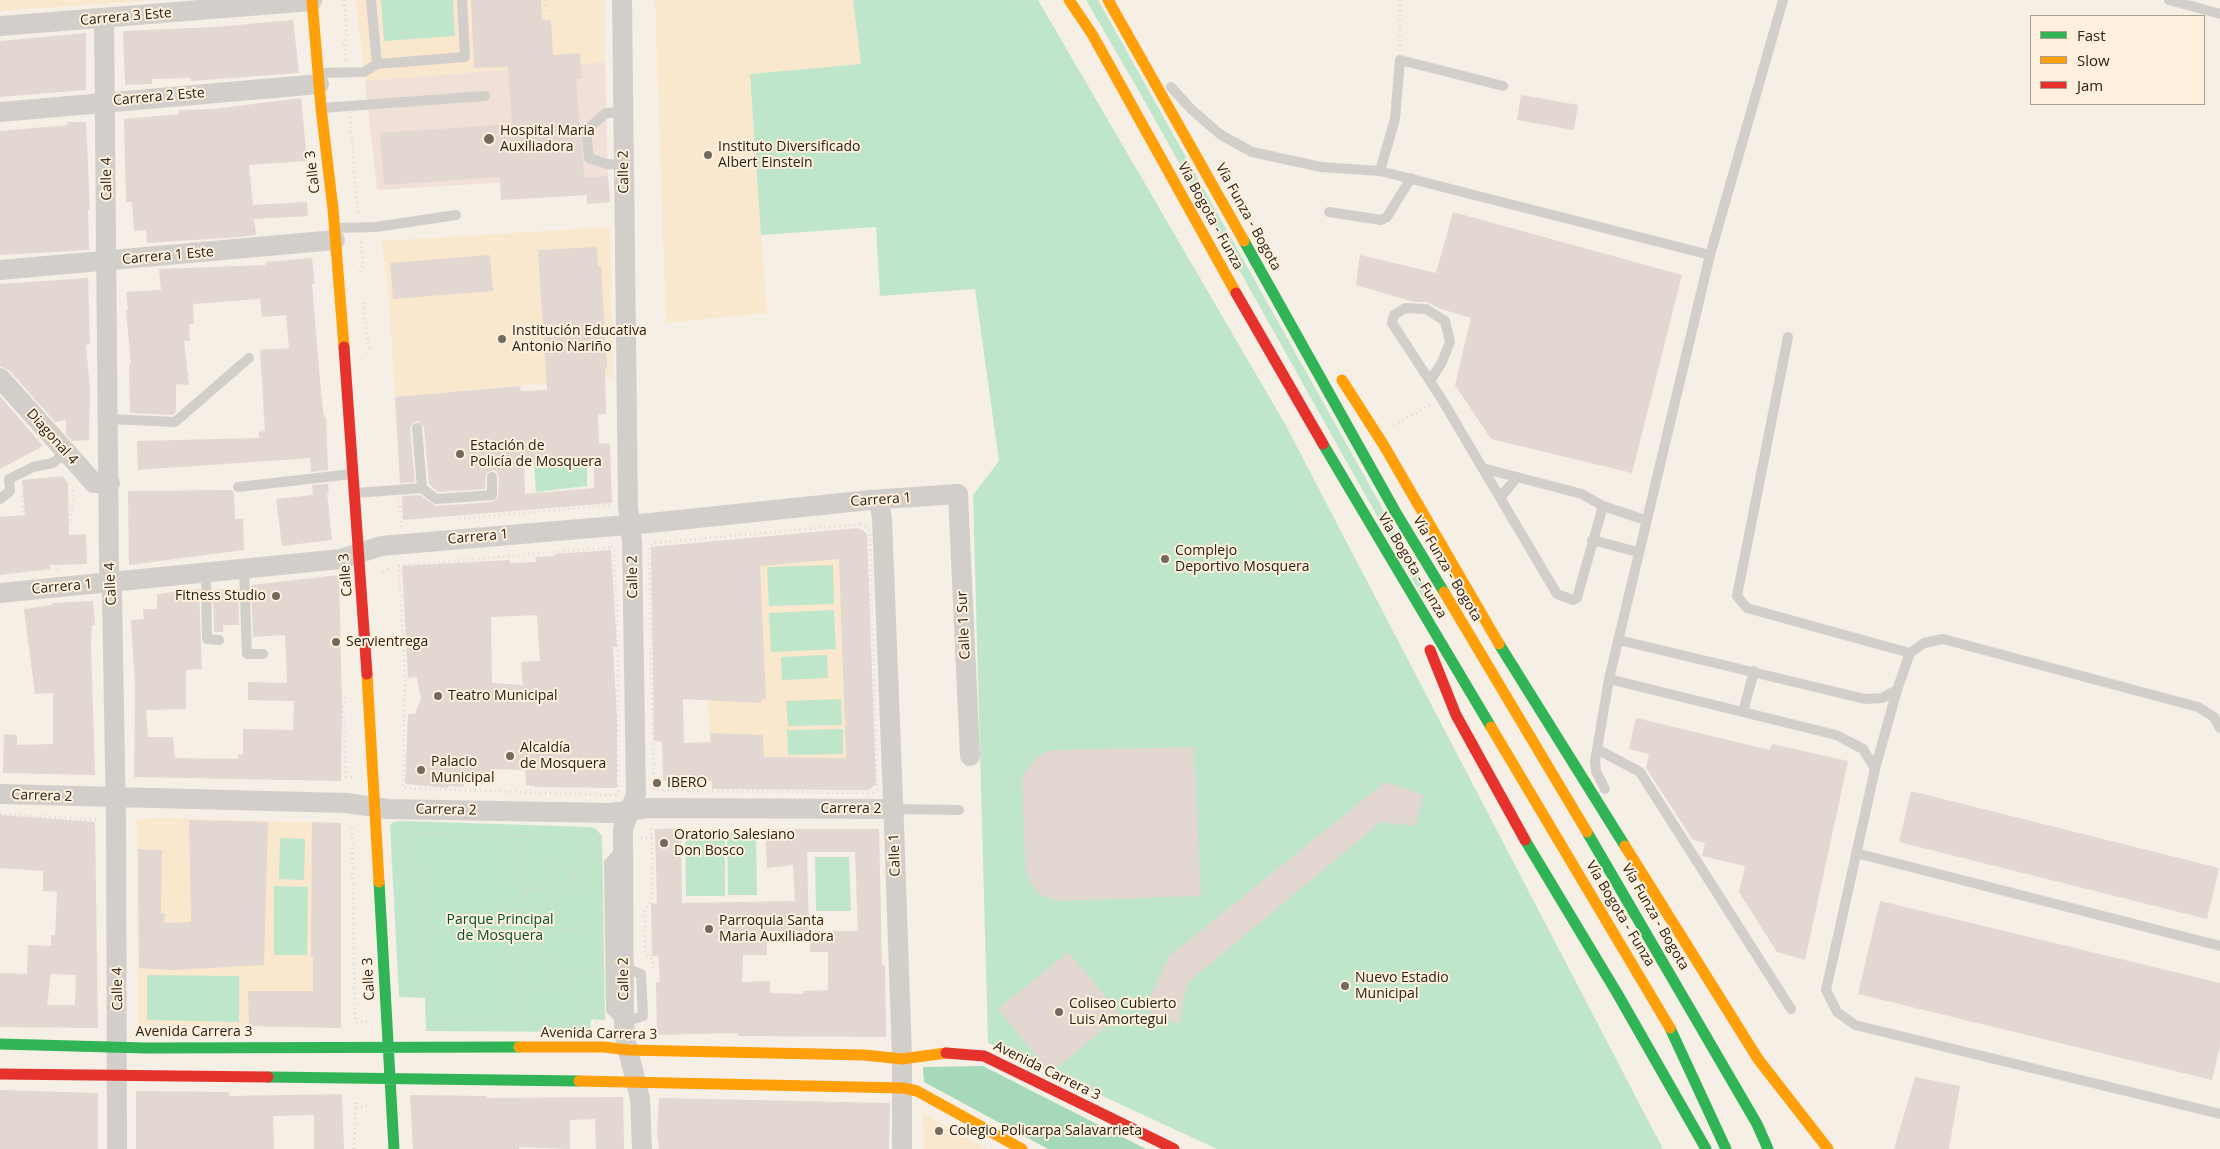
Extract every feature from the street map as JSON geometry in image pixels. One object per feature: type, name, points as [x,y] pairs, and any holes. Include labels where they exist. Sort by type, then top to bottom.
[{"type":"main road","name":"Vía Bogota - Funza","points":[[1069,0],[1092,34],[1212,251],[1369,525],[1663,1014],[1726,1149]]},
{"type":"main road","name":"Vía Funza - Bogota","points":[[1108,0],[1140,53],[1395,511],[1624,893],[1757,1124],[1768,1149]]},
{"type":"main road","name":"Calle 3","points":[[312,1],[318,78],[335,234],[355,494],[394,1149]]},
{"type":"main road","points":[[1227,210],[1292,303]]},
{"type":"main road","points":[[1335,368],[1383,444],[1483,618],[1758,1060],[1828,1149]]},
{"type":"main road","points":[[1415,601],[1435,667],[1456,715],[1535,858],[1627,1010],[1706,1149]]},
{"type":"main road","name":"Avenida Carrera 3","points":[[0,1044],[146,1048],[604,1048],[864,1055],[902,1059],[940,1052],[984,1056],[1174,1149]]},
{"type":"main road","points":[[0,1074],[638,1082],[903,1088],[917,1091],[1022,1149]]},
{"type":"street","name":"Calle 2","points":[[622,0],[628,506],[631,524],[636,794],[623,829],[624,1022],[628,1050],[638,1082],[642,1149]]},
{"type":"street","name":"Carrera 3 Este","points":[[0,26],[104,20],[312,1]]},
{"type":"street","name":"Calle 4","points":[[104,20],[110,583],[118,1046],[117,1149]]},
{"type":"street","name":"Carrera 2 Este","points":[[0,112],[318,78]]},
{"type":"street","name":"Carrera 1 Este","points":[[0,270],[107,262],[335,234]]},
{"type":"street","name":"Diagonal 4","points":[[0,378],[94,483],[110,483]]},
{"type":"street","name":"Carrera 1","points":[[0,593],[340,559],[387,545],[958,494]]},
{"type":"street","name":"Calle 1 Sur","points":[[958,494],[970,756]]},
{"type":"street","name":"Calle 1","points":[[879,500],[882,519],[902,1059],[902,1149]]},
{"type":"street","name":"Carrera 2","points":[[0,794],[346,803],[374,807],[630,812],[649,808],[893,809]]},
{"type":"lane","points":[[371,0],[378,64]]},
{"type":"lane","points":[[318,78],[364,72],[378,64],[465,57],[462,0]]},
{"type":"lane","points":[[1611,799],[1596,771],[1594,760],[1609,679],[1645,520],[1710,255],[1784,0]]},
{"type":"lane","points":[[2170,0],[2220,14]]},
{"type":"lane","points":[[1140,53],[1192,110],[1221,135],[1252,152],[1321,167],[1380,171],[1710,255]]},
{"type":"lane","points":[[1380,171],[1395,118],[1400,60],[1503,86]]},
{"type":"lane","points":[[321,108],[485,96]]},
{"type":"lane","points":[[623,112],[606,113],[586,130],[588,158],[608,164],[623,165]]},
{"type":"lane","points":[[1329,212],[1381,220],[1386,217],[1411,178]]},
{"type":"lane","points":[[335,234],[456,215]]},
{"type":"lane","points":[[1430,382],[1442,362],[1450,342],[1445,321],[1426,309],[1405,308],[1394,315],[1392,323],[1430,382],[1441,398],[1557,594],[1573,600],[1577,598],[1603,506]]},
{"type":"lane","points":[[1788,337],[1737,596],[1747,608],[1910,654]]},
{"type":"lane","points":[[109,419],[175,422],[248,358]]},
{"type":"lane","points":[[417,428],[422,488]]},
{"type":"lane","points":[[0,499],[10,491],[9,479],[33,467],[53,463],[66,452]]},
{"type":"lane","points":[[1482,468],[1582,494],[1603,506],[1645,520]]},
{"type":"lane","points":[[238,487],[353,474]]},
{"type":"lane","points":[[355,494],[422,488],[436,499],[492,495],[492,476]]},
{"type":"lane","points":[[1500,498],[1517,477]]},
{"type":"lane","points":[[1592,540],[1638,552]]},
{"type":"lane","points":[[244,568],[247,654],[264,654]]},
{"type":"lane","points":[[206,572],[207,639],[219,640]]},
{"type":"lane","points":[[2220,728],[2214,717],[2198,707],[1943,639],[1924,643],[1910,654],[1897,690],[1875,769],[1826,990],[1837,1012],[1855,1025],[2220,1114]]},
{"type":"lane","points":[[1619,640],[1865,699],[1882,698],[1897,690]]},
{"type":"lane","points":[[1743,712],[1754,671]]},
{"type":"lane","points":[[1609,679],[1836,735],[1850,740],[1863,749],[1875,769]]},
{"type":"lane","points":[[1597,749],[1640,772],[1791,1009]]},
{"type":"lane","points":[[893,809],[960,810]]},
{"type":"lane","points":[[623,849],[609,863],[609,882],[611,1010],[624,1022]]},
{"type":"lane","points":[[1856,853],[2220,946]]},
{"type":"lane","points":[[1662,885],[1723,988],[1758,1060]]},
{"type":"path","points":[[546,0],[547,15]]},
{"type":"path","points":[[1400,0],[1400,60]]},
{"type":"path","points":[[1390,428],[1441,398]]},
{"type":"path","points":[[57,571],[58,526],[60,523],[71,522],[73,482]]},
{"type":"path","points":[[22,494],[23,515]]},
{"type":"path","points":[[387,545],[402,524],[400,501],[391,502]]},
{"type":"path","points":[[451,520],[610,505],[614,502]]},
{"type":"path","points":[[393,526],[402,524]]},
{"type":"path","points":[[648,550],[654,543],[862,524],[869,529],[878,787],[872,793],[654,790]]},
{"type":"path","points":[[389,565],[399,566],[611,547],[614,549],[618,647],[618,792],[608,795],[403,788],[405,676],[399,566]]},
{"type":"path","points":[[0,814],[96,820],[96,832]]},
{"type":"path","points":[[651,829],[655,826]]},
{"type":"path","points":[[400,827],[400,833],[588,837],[597,847],[597,857]]},
{"type":"path","points":[[352,828],[355,1022]]},
{"type":"path","points":[[414,833],[422,994],[430,994],[431,1019],[578,1019],[588,1011],[601,1011],[601,1002]]},
{"type":"path","points":[[524,835],[525,910]]},
{"type":"path","points":[[652,838],[652,899],[645,909],[646,952],[653,960],[653,978]]},
{"type":"path","points":[[535,917],[597,847]]},
{"type":"path","points":[[525,890],[539,890],[550,880],[545,873],[557,862],[593,896]]},
{"type":"path","points":[[599,886],[599,904]]},
{"type":"path","points":[[419,935],[495,932],[501,926],[505,912],[525,910],[535,917],[540,931],[538,948],[589,1005],[588,1011]]},
{"type":"path","points":[[600,920],[600,936]]},
{"type":"path","points":[[540,931],[600,928]]},
{"type":"path","points":[[495,932],[502,938],[504,951],[525,954],[538,948]]},
{"type":"path","points":[[525,954],[526,1019]]},
{"type":"path","points":[[600,960],[600,977]]},
{"type":"path","points":[[565,979],[572,973],[586,974],[593,968]]},
{"type":"path","points":[[525,989],[554,990],[554,980],[561,974]]},
{"type":"path","points":[[594,1011],[597,1025]]},
{"type":"shaded area","points":[[0,0],[156,0],[0,11]]},
{"type":"shaded area","points":[[356,0],[605,0],[605,62],[365,81]]},
{"type":"shaded area","name":"Instituto Diversificado Albert Einstein","points":[[655,0],[853,0],[861,64],[750,74],[767,313],[666,323]]},
{"type":"shaded area","name":"Hospital Maria Auxiliadora","points":[[605,62],[608,176],[377,190],[365,81]]},
{"type":"shaded area","name":"Institución Educativa Antonio Nariño","points":[[610,227],[613,377],[395,397],[389,301],[382,241]]},
{"type":"shaded area","points":[[858,528],[867,533],[876,784],[869,790],[712,789],[708,699],[707,542]]},
{"type":"shaded area","points":[[157,818],[341,823],[341,1028],[138,1025],[137,820]]},
{"type":"shaded area","name":"Colegio Policarpa Salavarrieta","points":[[923,1113],[987,1149],[924,1149]]},
{"type":"green space","points":[[381,0],[453,0],[455,36],[384,41]]},
{"type":"green space","name":"Complejo Deportivo Mosquera","points":[[853,0],[1038,0],[1284,422],[1663,1149],[1217,1149],[988,1043],[973,495],[999,461],[975,289],[880,296],[876,227],[761,235],[750,74],[861,64]]},
{"type":"green space","points":[[1086,0],[1098,0],[1431,595],[1423,598]]},
{"type":"green space","points":[[587,463],[587,486],[536,492],[534,464]]},
{"type":"green space","points":[[833,565],[834,604],[769,606],[767,567]]},
{"type":"green space","points":[[834,610],[836,649],[771,652],[769,613]]},
{"type":"green space","points":[[827,655],[828,678],[782,680],[781,657]]},
{"type":"green space","points":[[841,699],[842,725],[788,726],[786,701]]},
{"type":"green space","points":[[843,729],[843,754],[788,755],[787,730]]},
{"type":"green space","name":"Parque Principal de Mosquera","points":[[401,821],[591,827],[596,829],[602,836],[605,1020],[591,1019],[590,1032],[426,1031],[425,998],[399,997],[390,825]]},
{"type":"green space","points":[[685,833],[725,833],[725,896],[686,896]]},
{"type":"green space","points":[[756,833],[757,895],[728,895],[727,834]]},
{"type":"green space","points":[[280,838],[305,839],[304,880],[279,879]]},
{"type":"green space","points":[[815,857],[849,857],[851,911],[816,911]]},
{"type":"green space","points":[[274,886],[308,887],[307,955],[274,955]]},
{"type":"green space","points":[[147,975],[239,976],[239,1022],[147,1020]]},
{"type":"green space","points":[[983,1066],[1146,1149],[1048,1149],[924,1082],[923,1067]]},
{"type":"building","points":[[471,0],[541,0],[542,20],[551,20],[553,55],[580,53],[582,78],[576,79],[584,177],[608,176],[610,202],[587,204],[587,195],[501,200],[500,177],[384,185],[380,133],[512,124],[508,67],[474,68]]},
{"type":"building","points":[[293,20],[299,73],[191,81],[191,78],[152,79],[152,84],[125,85],[123,31],[215,27]]},
{"type":"building","points":[[86,33],[86,90],[0,97],[0,41]]},
{"type":"building","points":[[1521,95],[1578,105],[1574,130],[1517,120]]},
{"type":"building","points":[[301,98],[307,161],[249,165],[253,205],[307,202],[308,216],[254,219],[256,235],[239,237],[147,243],[146,230],[134,231],[132,202],[126,202],[124,119],[179,114],[179,110],[214,109]]},
{"type":"building","points":[[67,122],[86,122],[90,210],[88,210],[89,250],[0,255],[0,131],[68,125]]},
{"type":"building","points":[[1453,212],[1682,275],[1632,473],[1491,439],[1455,385],[1471,318],[1438,308],[1427,302],[1414,302],[1356,285],[1360,255],[1436,273]]},
{"type":"building","points":[[597,247],[598,266],[601,266],[607,368],[605,368],[606,414],[598,415],[599,443],[610,444],[612,503],[403,520],[402,496],[420,495],[436,506],[492,502],[498,498],[499,477],[496,471],[492,470],[486,474],[485,489],[438,492],[429,484],[424,427],[417,421],[413,423],[410,429],[415,482],[400,483],[395,397],[520,386],[521,391],[547,390],[538,250]],"holes":[[[594,462],[594,488],[525,494],[524,464]]]},
{"type":"building","points":[[490,255],[493,291],[393,299],[390,263]]},
{"type":"building","points":[[312,258],[315,284],[312,284],[321,392],[324,417],[326,417],[328,470],[311,472],[310,458],[138,470],[137,441],[259,438],[259,432],[265,431],[260,350],[289,348],[286,315],[262,317],[260,299],[193,304],[194,324],[189,324],[190,341],[184,341],[189,385],[176,384],[176,412],[173,415],[130,413],[129,364],[131,365],[126,292],[161,290],[159,269],[266,265],[266,262]]},
{"type":"building","points":[[88,278],[90,344],[86,345],[90,390],[89,440],[72,441],[66,434],[66,420],[55,422],[9,370],[0,366],[0,284]]},
{"type":"building","points":[[0,396],[43,446],[0,469]]},
{"type":"building","points":[[63,476],[68,484],[69,535],[86,534],[87,564],[50,565],[50,569],[0,575],[0,517],[25,515],[22,480]]},
{"type":"building","points":[[328,484],[329,493],[327,493],[332,540],[282,546],[276,499],[313,495],[312,485]]},
{"type":"building","points":[[232,490],[234,493],[235,519],[243,519],[244,550],[129,565],[128,491]]},
{"type":"building","points":[[858,528],[867,533],[876,784],[869,790],[712,789],[712,781],[663,781],[662,742],[654,741],[651,547]],"holes":[[[839,559],[846,758],[764,757],[763,735],[710,733],[711,742],[684,743],[683,699],[761,703],[761,700],[766,699],[760,566]]]},
{"type":"building","points":[[611,550],[617,647],[613,647],[617,718],[617,788],[538,787],[526,785],[525,770],[492,769],[491,784],[464,783],[464,787],[448,786],[448,788],[405,784],[408,714],[415,714],[421,699],[417,677],[408,678],[402,566],[510,560],[510,563],[536,562],[535,557],[555,556],[555,554]],"holes":[[[537,615],[540,661],[521,662],[523,685],[492,683],[491,617]]]},
{"type":"building","points":[[339,575],[342,708],[341,781],[134,777],[135,686],[131,620],[144,619],[143,609],[157,609],[157,594],[199,589],[202,669],[186,670],[186,709],[146,710],[148,737],[173,737],[175,758],[238,759],[238,754],[243,755],[243,729],[293,730],[294,701],[248,700],[248,682],[287,683],[285,635],[253,637],[251,585]]},
{"type":"building","points":[[238,589],[239,625],[223,625],[223,632],[214,632],[213,590]]},
{"type":"building","points":[[93,601],[95,625],[92,625],[91,645],[95,775],[3,773],[4,734],[17,735],[17,745],[53,744],[53,693],[35,694],[24,609],[53,605],[52,603]]},
{"type":"building","points":[[1636,718],[1770,750],[1772,744],[1848,761],[1805,960],[1777,952],[1739,892],[1745,866],[1702,856],[1705,843],[1693,840],[1646,768],[1649,754],[1629,749]]},
{"type":"building","points":[[1194,747],[1201,896],[1057,901],[1043,896],[1034,888],[1027,876],[1025,864],[1022,779],[1035,759],[1045,752],[1055,750]]},
{"type":"building","points":[[1385,782],[1423,795],[1416,826],[1381,822],[1187,983],[1179,1024],[1145,1010],[1168,957]]},
{"type":"building","points":[[1911,791],[2219,868],[2207,919],[1899,842]]},
{"type":"building","points":[[0,815],[95,822],[98,1028],[0,1027],[0,973],[27,974],[28,945],[51,946],[51,935],[55,935],[57,892],[43,891],[43,871],[0,868]],"holes":[[[51,974],[76,975],[75,1005],[47,1005]]]},
{"type":"building","points":[[189,820],[268,822],[264,965],[174,970],[139,968],[138,849],[162,850],[161,913],[165,913],[164,923],[191,922]]},
{"type":"building","points":[[312,822],[341,823],[341,1028],[249,1026],[248,991],[313,991],[313,957],[311,957]]},
{"type":"building","points":[[681,828],[682,903],[795,901],[793,865],[767,868],[765,829],[879,829],[882,965],[885,965],[886,1037],[738,1036],[738,1033],[657,1035],[656,982],[660,982],[658,956],[652,956],[651,903],[657,904],[655,829]],"holes":[[[807,852],[855,852],[858,931],[809,931]],[[767,931],[809,931],[810,952],[828,952],[828,990],[803,991],[803,994],[770,993],[770,981],[742,982],[743,955],[767,955]]]},
{"type":"building","points":[[1880,901],[2220,983],[2220,1045],[2212,1080],[1858,994]]},
{"type":"building","name":"Coliseo Cubierto Luis Amortegui","points":[[1068,952],[1121,1015],[1052,1072],[1048,1070],[998,1009]]},
{"type":"building","points":[[1915,1077],[1960,1086],[1949,1149],[1894,1149]]},
{"type":"building","points":[[0,1090],[98,1093],[98,1149],[0,1149]]},
{"type":"building","points":[[136,1091],[229,1092],[229,1096],[342,1094],[344,1149],[314,1149],[314,1115],[273,1116],[274,1149],[136,1149]]},
{"type":"building","points":[[410,1095],[487,1096],[487,1098],[623,1097],[624,1149],[596,1149],[595,1119],[570,1120],[570,1149],[519,1147],[519,1149],[413,1149]]},
{"type":"building","points":[[659,1098],[890,1103],[889,1149],[659,1149],[657,1133]]},
{"type":"traffic: fast","points":[[1244,241],[1395,511],[1444,592]]},
{"type":"traffic: fast","points":[[1323,444],[1491,727]]},
{"type":"traffic: fast","points":[[1499,644],[1625,846]]},
{"type":"traffic: fast","points":[[1587,832],[1757,1124],[1768,1149]]},
{"type":"traffic: fast","points":[[1525,840],[1617,993],[1706,1149]]},
{"type":"traffic: fast","points":[[379,882],[394,1149]]},
{"type":"traffic: fast","points":[[1670,1028],[1726,1149]]},
{"type":"traffic: fast","points":[[0,1044],[146,1048],[519,1047]]},
{"type":"traffic: fast","points":[[268,1077],[579,1081]]},
{"type":"traffic: slow","points":[[312,0],[321,108],[333,209],[344,347]]},
{"type":"traffic: slow","points":[[1069,0],[1092,34],[1236,293]]},
{"type":"traffic: slow","points":[[1108,0],[1244,241]]},
{"type":"traffic: slow","points":[[1342,380],[1383,444],[1499,644]]},
{"type":"traffic: slow","points":[[1444,592],[1587,832]]},
{"type":"traffic: slow","points":[[367,674],[379,882]]},
{"type":"traffic: slow","points":[[1491,727],[1670,1028]]},
{"type":"traffic: slow","points":[[1625,846],[1758,1059],[1828,1149]]},
{"type":"traffic: slow","points":[[519,1047],[604,1047],[628,1050],[864,1055],[902,1059],[946,1053]]},
{"type":"traffic: slow","points":[[579,1081],[903,1088],[917,1091],[1022,1149]]},
{"type":"traffic: jam","points":[[1236,293],[1323,444]]},
{"type":"traffic: jam","points":[[344,347],[367,674]]},
{"type":"traffic: jam","points":[[1430,650],[1456,715],[1525,840]]},
{"type":"traffic: jam","points":[[946,1053],[984,1056],[1174,1149]]},
{"type":"traffic: jam","points":[[0,1074],[268,1077]]},
{"type":"place","name":"Hospital Maria Auxiliadora","points":[[489,139]]},
{"type":"place","name":"Instituto Diversificado Albert Einstein","points":[[708,155]]},
{"type":"place","name":"Institución Educativa Antonio Nariño","points":[[502,339]]},
{"type":"place","name":"Estación de Policía de Mosquera","points":[[460,454]]},
{"type":"place","name":"Complejo Deportivo Mosquera","points":[[1165,559]]},
{"type":"place","name":"Fitness Studio","points":[[276,596]]},
{"type":"place","name":"Servientrega","points":[[336,642]]},
{"type":"place","name":"Teatro Municipal","points":[[438,696]]},
{"type":"place","name":"Alcaldía de Mosquera","points":[[510,756]]},
{"type":"place","name":"Palacio Municipal","points":[[421,770]]},
{"type":"place","name":"IBERO","points":[[657,783]]},
{"type":"place","name":"Oratorio Salesiano Don Bosco","points":[[664,843]]},
{"type":"place","name":"Parroquia Santa Maria Auxiliadora","points":[[709,929]]},
{"type":"place","name":"Nuevo Estadio Municipal","points":[[1345,986]]},
{"type":"place","name":"Coliseo Cubierto Luis Amortegui","points":[[1059,1012]]},
{"type":"place","name":"Colegio Policarpa Salavarrieta","points":[[939,1131]]}]
